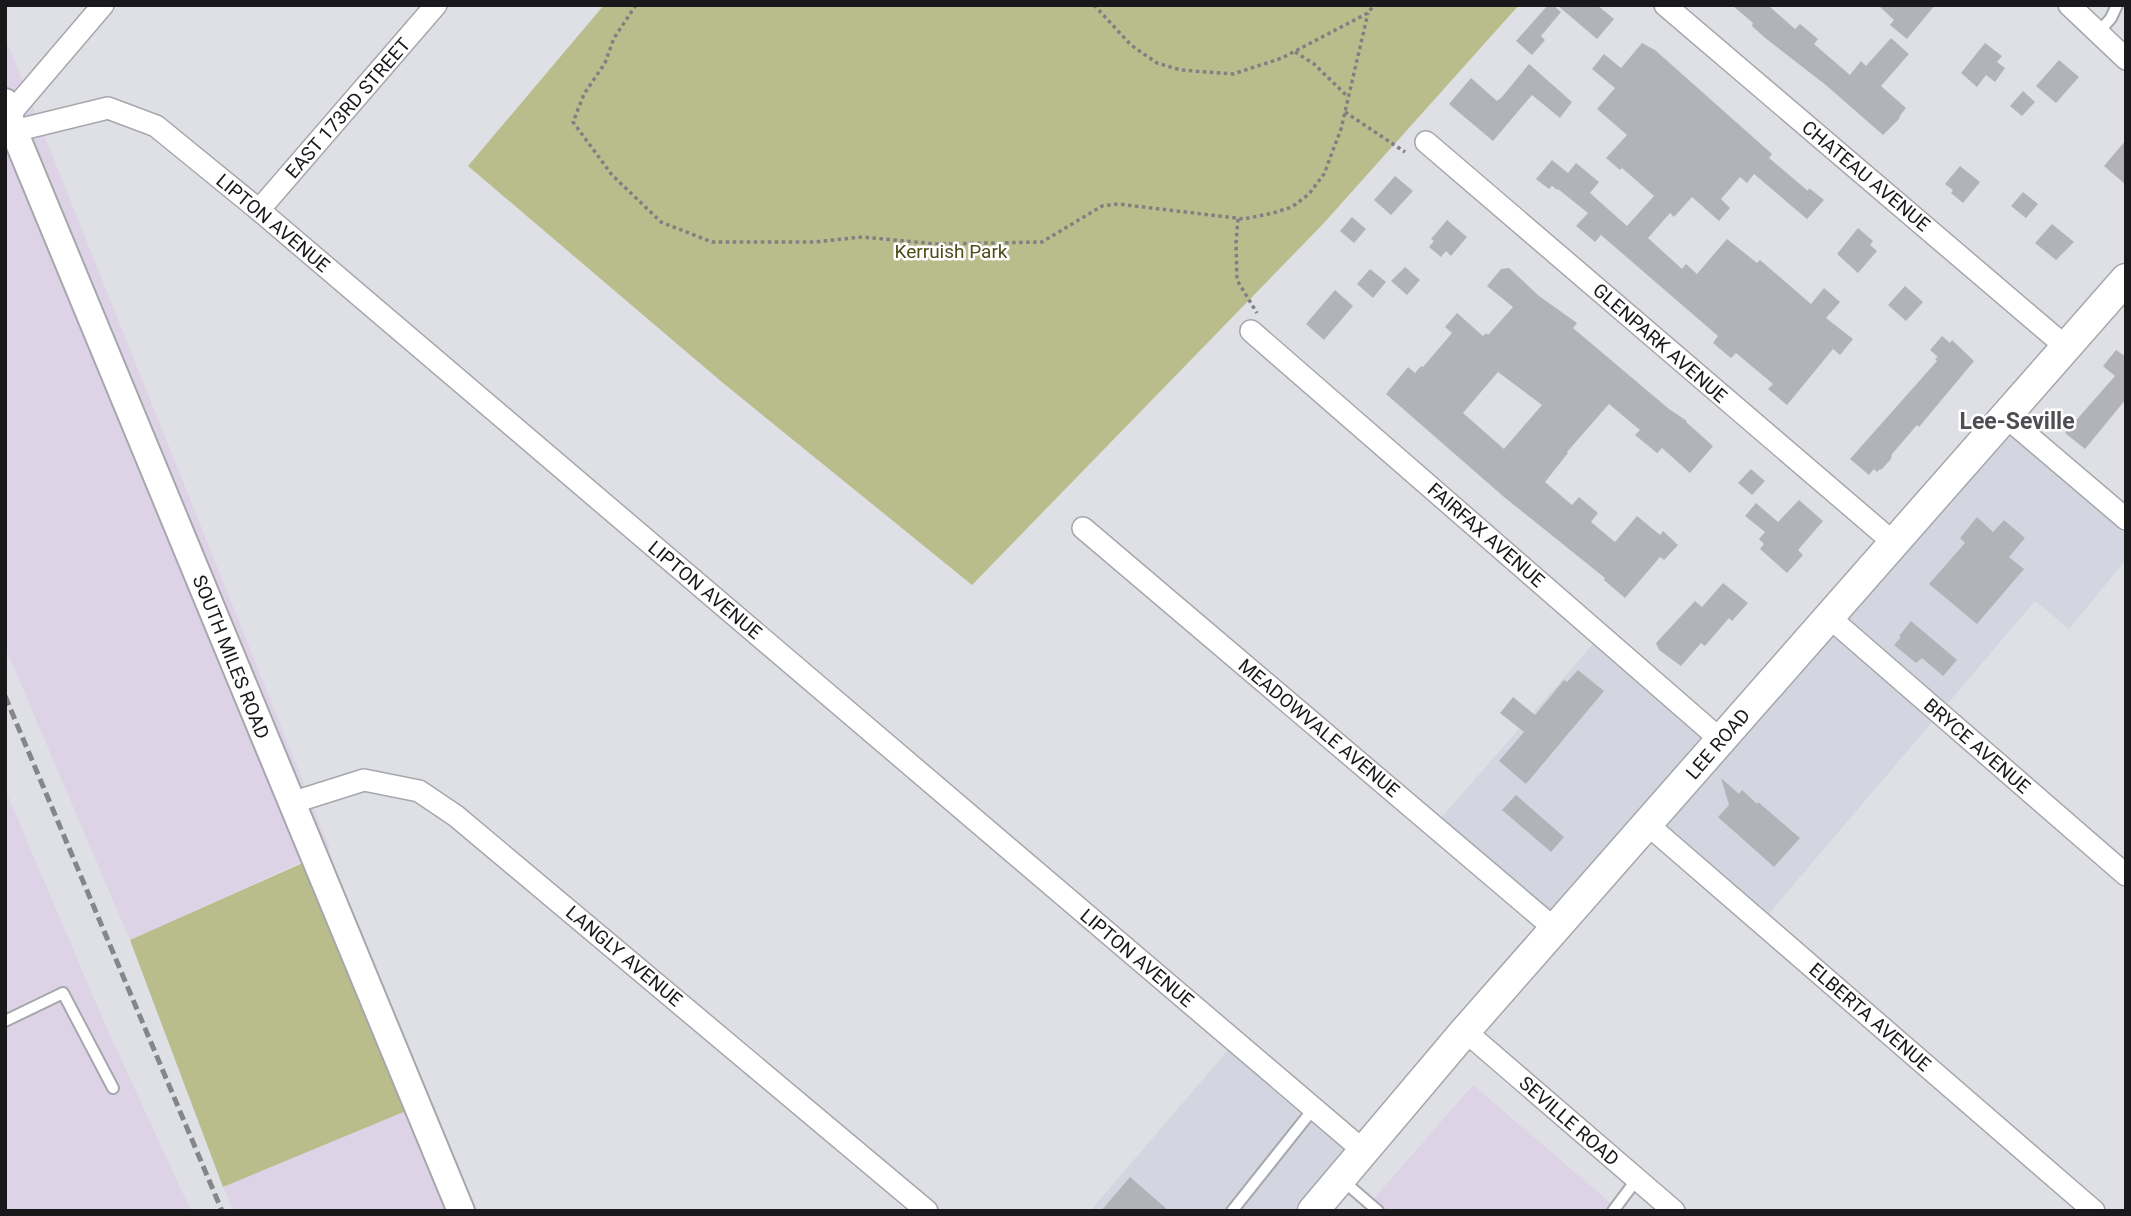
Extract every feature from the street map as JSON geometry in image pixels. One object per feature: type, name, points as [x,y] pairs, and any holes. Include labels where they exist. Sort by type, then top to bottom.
[{"type":"main road","name":"LEE ROAD","points":[[1313,1211],[1465,1031],[2126,279]]},
{"type":"street","points":[[10,116],[103,5]]},
{"type":"street","name":"EAST 173RD STREET","points":[[259,210],[436,5]]},
{"type":"street","name":"CHATEAU AVENUE","points":[[1665,5],[2066,347]]},
{"type":"street","points":[[2069,5],[2126,59]]},
{"type":"street","name":"LIPTON AVENUE","points":[[10,116],[108,108],[156,126],[259,210],[1365,1152]]},
{"type":"street","name":"SOUTH MILES ROAD","points":[[10,116],[461,1211]]},
{"type":"street","name":"GLENPARK AVENUE","points":[[1426,142],[1894,543]]},
{"type":"street","name":"FAIRFAX AVENUE","points":[[1256,325],[1721,740]]},
{"type":"street","points":[[2005,416],[2126,519]]},
{"type":"street","name":"MEADOWVALE AVENUE","points":[[1083,528],[1555,929]]},
{"type":"street","name":"BRYCE AVENUE","points":[[1829,617],[2126,875]]},
{"type":"street","name":"LANGLY AVENUE","points":[[292,803],[364,780],[419,791],[456,816],[927,1211]]},
{"type":"street","name":"ELBERTA AVENUE","points":[[1647,824],[2094,1211]]},
{"type":"street","name":"SEVILLE ROAD","points":[[1465,1031],[1674,1211]]},
{"type":"lane","points":[[2098,33],[2111,19],[2117,5]]},
{"type":"lane","points":[[5,1021],[63,993],[113,1088]]},
{"type":"lane","points":[[1232,1211],[1314,1108]]},
{"type":"lane","points":[[1341,1179],[1378,1211]]},
{"type":"lane","points":[[1613,1211],[1637,1179]]},
{"type":"path","points":[[636,5],[614,38],[605,63],[583,94],[573,122],[612,175],[661,222],[712,242],[815,242],[862,237],[949,244],[1042,242],[1102,206],[1125,203],[1238,219],[1273,214],[1292,207],[1309,194],[1324,174],[1341,129],[1368,13],[1374,5]]},
{"type":"path","points":[[1094,5],[1131,45],[1157,63],[1181,70],[1233,74],[1282,58],[1368,13]]},
{"type":"path","points":[[1295,52],[1314,64],[1348,97]]},
{"type":"path","points":[[1345,112],[1405,152]]},
{"type":"path","points":[[1238,219],[1237,280],[1256,325]]},
{"type":"shaded area","points":[[5,37],[330,849],[130,940],[5,647]]},
{"type":"shaded area","points":[[2005,416],[2126,519],[2126,560],[2069,629],[2035,601],[1761,923],[1647,824],[1555,929],[1434,826],[1601,635],[1721,739]]},
{"type":"shaded area","points":[[5,789],[104,1022],[191,1211],[5,1211]]},
{"type":"shaded area","points":[[1235,1042],[1365,1152],[1313,1211],[1090,1211]]},
{"type":"shaded area","points":[[1473,1085],[1620,1211],[1363,1211]]},
{"type":"shaded area","points":[[429,1097],[475,1211],[234,1211],[223,1187]]},
{"type":"green space","name":"Kerruish Park","points":[[604,5],[1519,5],[1323,224],[972,585],[723,383],[468,166]]},
{"type":"green space","points":[[314,858],[418,1106],[223,1187],[130,940]]},
{"type":"building","points":[[1548,5],[1553,5],[1561,12],[1541,36],[1545,40],[1532,55],[1516,41]]},
{"type":"building","points":[[1557,5],[1597,5],[1614,19],[1597,39]]},
{"type":"building","points":[[1732,5],[1768,5],[1795,29],[1800,24],[1818,39],[1814,44],[1850,75],[1861,61],[1866,66],[1891,38],[1909,54],[1881,86],[1906,108],[1900,118],[1883,135],[1827,86],[1764,37],[1752,26],[1753,23]]},
{"type":"building","points":[[1878,5],[1935,5],[1907,39],[1890,25],[1894,20]]},
{"type":"building","points":[[1642,43],[1655,50],[1772,154],[1769,158],[1808,191],[1809,188],[1824,200],[1807,219],[1754,174],[1747,183],[1740,177],[1721,199],[1730,208],[1719,221],[1692,197],[1674,217],[1670,213],[1648,238],[1682,269],[1686,264],[1697,274],[1727,239],[1757,263],[1760,260],[1811,304],[1824,288],[1840,302],[1826,318],[1853,339],[1840,355],[1833,349],[1787,405],[1768,389],[1773,384],[1736,353],[1731,358],[1713,343],[1718,336],[1601,235],[1595,242],[1576,226],[1588,213],[1558,189],[1552,186],[1549,189],[1536,179],[1552,160],[1568,173],[1576,163],[1599,182],[1590,193],[1627,226],[1654,196],[1606,158],[1627,135],[1597,109],[1615,88],[1592,69],[1604,54],[1621,68]]},
{"type":"building","points":[[1985,43],[2002,56],[1997,62],[2005,68],[1995,82],[1986,75],[1977,87],[1961,73]]},
{"type":"building","points":[[2059,60],[2079,77],[2056,103],[2036,86]]},
{"type":"building","points":[[1529,64],[1572,102],[1560,118],[1532,95],[1493,141],[1449,104],[1471,78],[1497,101]]},
{"type":"building","points":[[2023,91],[2035,102],[2022,116],[2010,106]]},
{"type":"building","points":[[2126,140],[2126,185],[2104,166]]},
{"type":"building","points":[[1960,166],[1980,182],[1963,203],[1945,184]]},
{"type":"building","points":[[1395,176],[1413,191],[1391,215],[1374,200]]},
{"type":"building","points":[[2023,192],[2038,204],[2026,218],[2011,206]]},
{"type":"building","points":[[1352,217],[1366,229],[1354,243],[1340,231]]},
{"type":"building","points":[[1447,220],[1467,237],[1451,256],[1446,251],[1441,257],[1429,247],[1434,241],[1431,239]]},
{"type":"building","points":[[2052,224],[2074,242],[2056,260],[2035,243]]},
{"type":"building","points":[[1858,228],[1873,241],[1870,245],[1877,251],[1858,273],[1837,254]]},
{"type":"building","points":[[1405,267],[1420,280],[1407,295],[1391,281]]},
{"type":"building","points":[[1509,268],[1539,296],[1577,323],[1573,328],[1687,421],[1713,446],[1690,473],[1662,448],[1657,453],[1635,435],[1640,430],[1609,404],[1545,482],[1572,505],[1579,497],[1598,513],[1591,522],[1615,542],[1637,516],[1660,535],[1663,531],[1678,545],[1664,560],[1660,557],[1625,598],[1604,580],[1605,578],[1504,497],[1386,394],[1408,367],[1415,373],[1423,367],[1452,333],[1445,327],[1457,313],[1483,336],[1486,333],[1488,335],[1513,307],[1487,286],[1501,269]],"holes":[[[1498,372],[1542,405],[1504,449],[1463,413]]]},
{"type":"building","points":[[1370,269],[1386,282],[1373,298],[1357,284]]},
{"type":"building","points":[[1905,286],[1923,302],[1906,321],[1888,305]]},
{"type":"building","points":[[1335,290],[1353,306],[1324,340],[1306,324]]},
{"type":"building","points":[[1942,336],[1950,343],[1952,340],[1974,361],[1881,470],[1877,472],[1874,469],[1869,475],[1850,459],[1937,361],[1935,359],[1938,357],[1930,350]]},
{"type":"building","points":[[2116,350],[2126,357],[2126,399],[2085,449],[2065,433],[2115,376],[2103,366]]},
{"type":"building","points":[[1751,469],[1765,481],[1752,495],[1738,483]]},
{"type":"building","points":[[1799,500],[1823,521],[1798,550],[1803,555],[1787,573],[1760,549],[1764,544],[1759,539],[1765,532],[1745,516],[1756,503],[1778,522]]},
{"type":"building","points":[[1977,517],[1993,532],[2004,520],[2025,538],[2009,557],[2024,569],[1977,624],[1929,584],[1965,543],[1960,538]]},
{"type":"building","points":[[1723,583],[1748,603],[1732,621],[1729,618],[1705,646],[1701,643],[1681,666],[1659,650],[1656,643],[1695,601],[1702,607]]},
{"type":"building","points":[[1911,621],[1957,660],[1943,676],[1922,658],[1916,663],[1894,645]]},
{"type":"building","points":[[1578,670],[1604,691],[1526,784],[1499,761],[1524,732],[1500,713],[1513,697],[1535,715],[1564,680],[1567,682]]},
{"type":"building","points":[[1721,778],[1739,794],[1742,790],[1757,804],[1758,802],[1800,838],[1774,867],[1718,817],[1729,805]]},
{"type":"building","points":[[1516,795],[1564,837],[1551,852],[1502,810]]},
{"type":"building","points":[[1130,1177],[1169,1211],[1101,1211]]},
{"type":"railway","points":[[5,696],[222,1211]]},
{"type":"district","name":"Lee-Seville","points":[[2017,421]]}]
